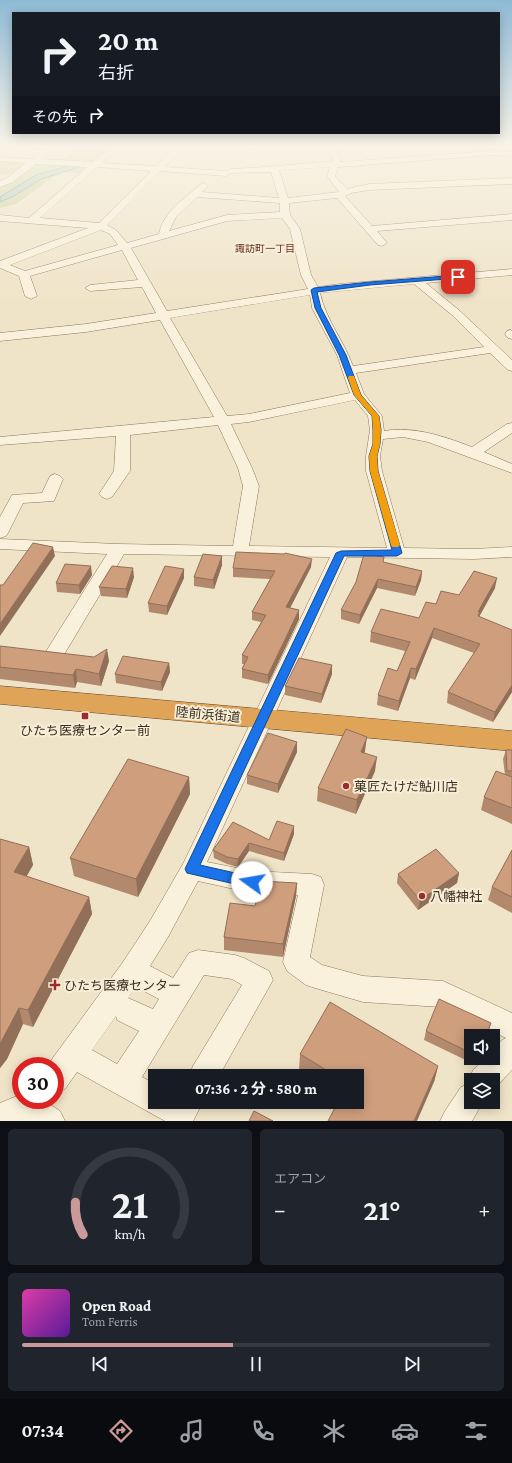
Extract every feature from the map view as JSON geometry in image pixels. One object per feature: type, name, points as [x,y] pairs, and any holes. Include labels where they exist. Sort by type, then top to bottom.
[{"type":"highway","name":"陸前浜街道","points":[[0,695],[261,719],[511,739]]},
{"type":"street","points":[[31,221],[54,198]]},
{"type":"street","points":[[0,265],[101,226],[129,198]]},
{"type":"street","points":[[163,236],[163,229],[167,222],[192,198]]},
{"type":"street","points":[[250,198],[284,201],[306,198]]},
{"type":"street","points":[[344,198],[382,243]]},
{"type":"street","points":[[284,201],[286,215],[294,229],[301,249],[306,275],[314,290],[318,308],[343,355],[358,395],[375,416],[377,436],[373,456],[374,471],[397,553]]},
{"type":"street","points":[[0,265],[24,274],[125,247],[220,219],[286,215]]},
{"type":"street","points":[[369,229],[512,217]]},
{"type":"street","points":[[0,218],[101,226],[113,232],[125,247],[222,420],[245,468],[251,486],[240,552]]},
{"type":"street","points":[[3,251],[21,257]]},
{"type":"street","points":[[0,338],[41,334],[163,316],[314,290],[512,272]]},
{"type":"street","points":[[24,274],[31,296]]},
{"type":"street","points":[[416,280],[456,313],[493,349],[509,361]]},
{"type":"street","points":[[90,288],[145,283]]},
{"type":"street","points":[[349,370],[493,349]]},
{"type":"street","points":[[0,440],[123,431],[249,418],[358,395]]},
{"type":"street","points":[[472,452],[512,427]]},
{"type":"street","points":[[107,494],[122,471],[123,431]]},
{"type":"street","points":[[377,436],[406,433],[425,437],[472,452],[512,469]]},
{"type":"street","points":[[54,478],[48,498],[18,498],[2,544],[118,550],[240,552],[474,554],[512,552]]},
{"type":"street","points":[[56,653],[118,550]]},
{"type":"street","points":[[64,1067],[132,971],[159,929],[192,869],[247,753],[261,719],[341,553]]},
{"type":"street","points":[[192,869],[252,882],[312,885],[296,962],[315,976],[363,989],[443,994],[512,1027]]},
{"type":"street","points":[[122,1082],[198,962],[235,967],[260,980],[207,1069]]},
{"type":"street","points":[[132,971],[178,995]]},
{"type":"street","points":[[127,1011],[158,1026]]},
{"type":"street","points":[[489,1073],[512,1050]]},
{"type":"street","points":[[73,1055],[148,1096]]},
{"type":"street","points":[[455,1121],[464,1108]]},
{"type":"street","points":[[0,1118],[37,1109]]},
{"type":"street","points":[[172,1109],[181,1114],[184,1109]]},
{"type":"green space","points":[[0,198],[24,198],[16,204],[0,208]]},
{"type":"water","points":[[0,198],[9,198],[0,202]]},
{"type":"building","points":[[33,543],[53,547],[0,624],[0,585],[3,585]]},
{"type":"building","points":[[236,552],[285,553],[312,559],[286,607],[299,610],[268,675],[242,669],[248,657],[242,655],[266,615],[252,612],[275,571],[233,568]]},
{"type":"building","points":[[203,554],[222,556],[213,580],[194,577]]},
{"type":"building","points":[[364,554],[384,557],[383,562],[422,571],[416,587],[378,579],[360,615],[341,610],[356,582]]},
{"type":"building","points":[[65,564],[91,566],[79,585],[56,583]]},
{"type":"building","points":[[112,566],[133,568],[126,589],[99,587]]},
{"type":"building","points":[[165,566],[184,569],[167,606],[148,603]]},
{"type":"building","points":[[474,571],[497,578],[478,612],[480,612],[478,616],[512,630],[512,685],[495,712],[448,692],[480,644],[434,628],[416,669],[411,668],[399,701],[378,695],[388,668],[397,671],[410,642],[371,632],[381,609],[419,618],[426,602],[436,604],[441,591],[459,595]]},
{"type":"building","points":[[0,646],[94,657],[107,649],[99,674],[76,669],[73,675],[0,667]]},
{"type":"building","points":[[123,656],[169,663],[161,682],[115,674]]},
{"type":"building","points":[[299,658],[332,665],[322,694],[285,686]]},
{"type":"building","name":"菓匠たけだ鮎川店","points":[[346,729],[367,737],[361,752],[377,757],[357,800],[318,788]]},
{"type":"building","points":[[268,733],[297,742],[278,784],[247,775]]},
{"type":"building","points":[[506,750],[512,750],[512,771],[507,771]]},
{"type":"building","points":[[128,759],[189,777],[136,879],[70,858]]},
{"type":"building","points":[[496,771],[512,777],[512,808],[484,797]]},
{"type":"building","points":[[277,821],[294,826],[284,853],[249,843],[238,859],[227,857],[213,850],[233,822],[269,840]]},
{"type":"building","points":[[0,839],[29,847],[14,872],[89,897],[28,1010],[19,1008],[0,1044]]},
{"type":"building","name":"八幡神社","points":[[436,849],[459,873],[420,900],[398,874]]},
{"type":"building","points":[[512,850],[512,897],[492,887]]},
{"type":"building","points":[[261,881],[297,883],[283,944],[224,937],[230,903],[255,906]]},
{"type":"building","points":[[439,999],[491,1023],[489,1029],[464,1029],[464,1050],[426,1031]]},
{"type":"building","points":[[330,1002],[438,1066],[414,1121],[328,1121],[334,1109],[364,1109],[364,1069],[325,1069],[300,1054]]},
{"type":"building","points":[[254,1111],[273,1121],[249,1121]]},
{"type":"slow traffic","points":[[351,378],[363,403],[375,416],[377,430],[373,456],[374,471],[395,545]]},
{"type":"place","name":"ひたち医療センター前","points":[[85,716]]},
{"type":"place","name":"菓匠たけだ鮎川店","points":[[346,786]]},
{"type":"place","name":"八幡神社","points":[[422,896]]},
{"type":"place","name":"ひたち医療センター","points":[[55,985]]},
{"type":"district","name":"諏訪町一丁目","points":[[265,248]]},
{"type":"route","points":[[252,882],[192,869],[247,753],[261,719],[341,553],[397,553],[374,471],[373,456],[377,430],[375,416],[358,395],[343,355],[318,308],[314,290],[458,277]]}]
